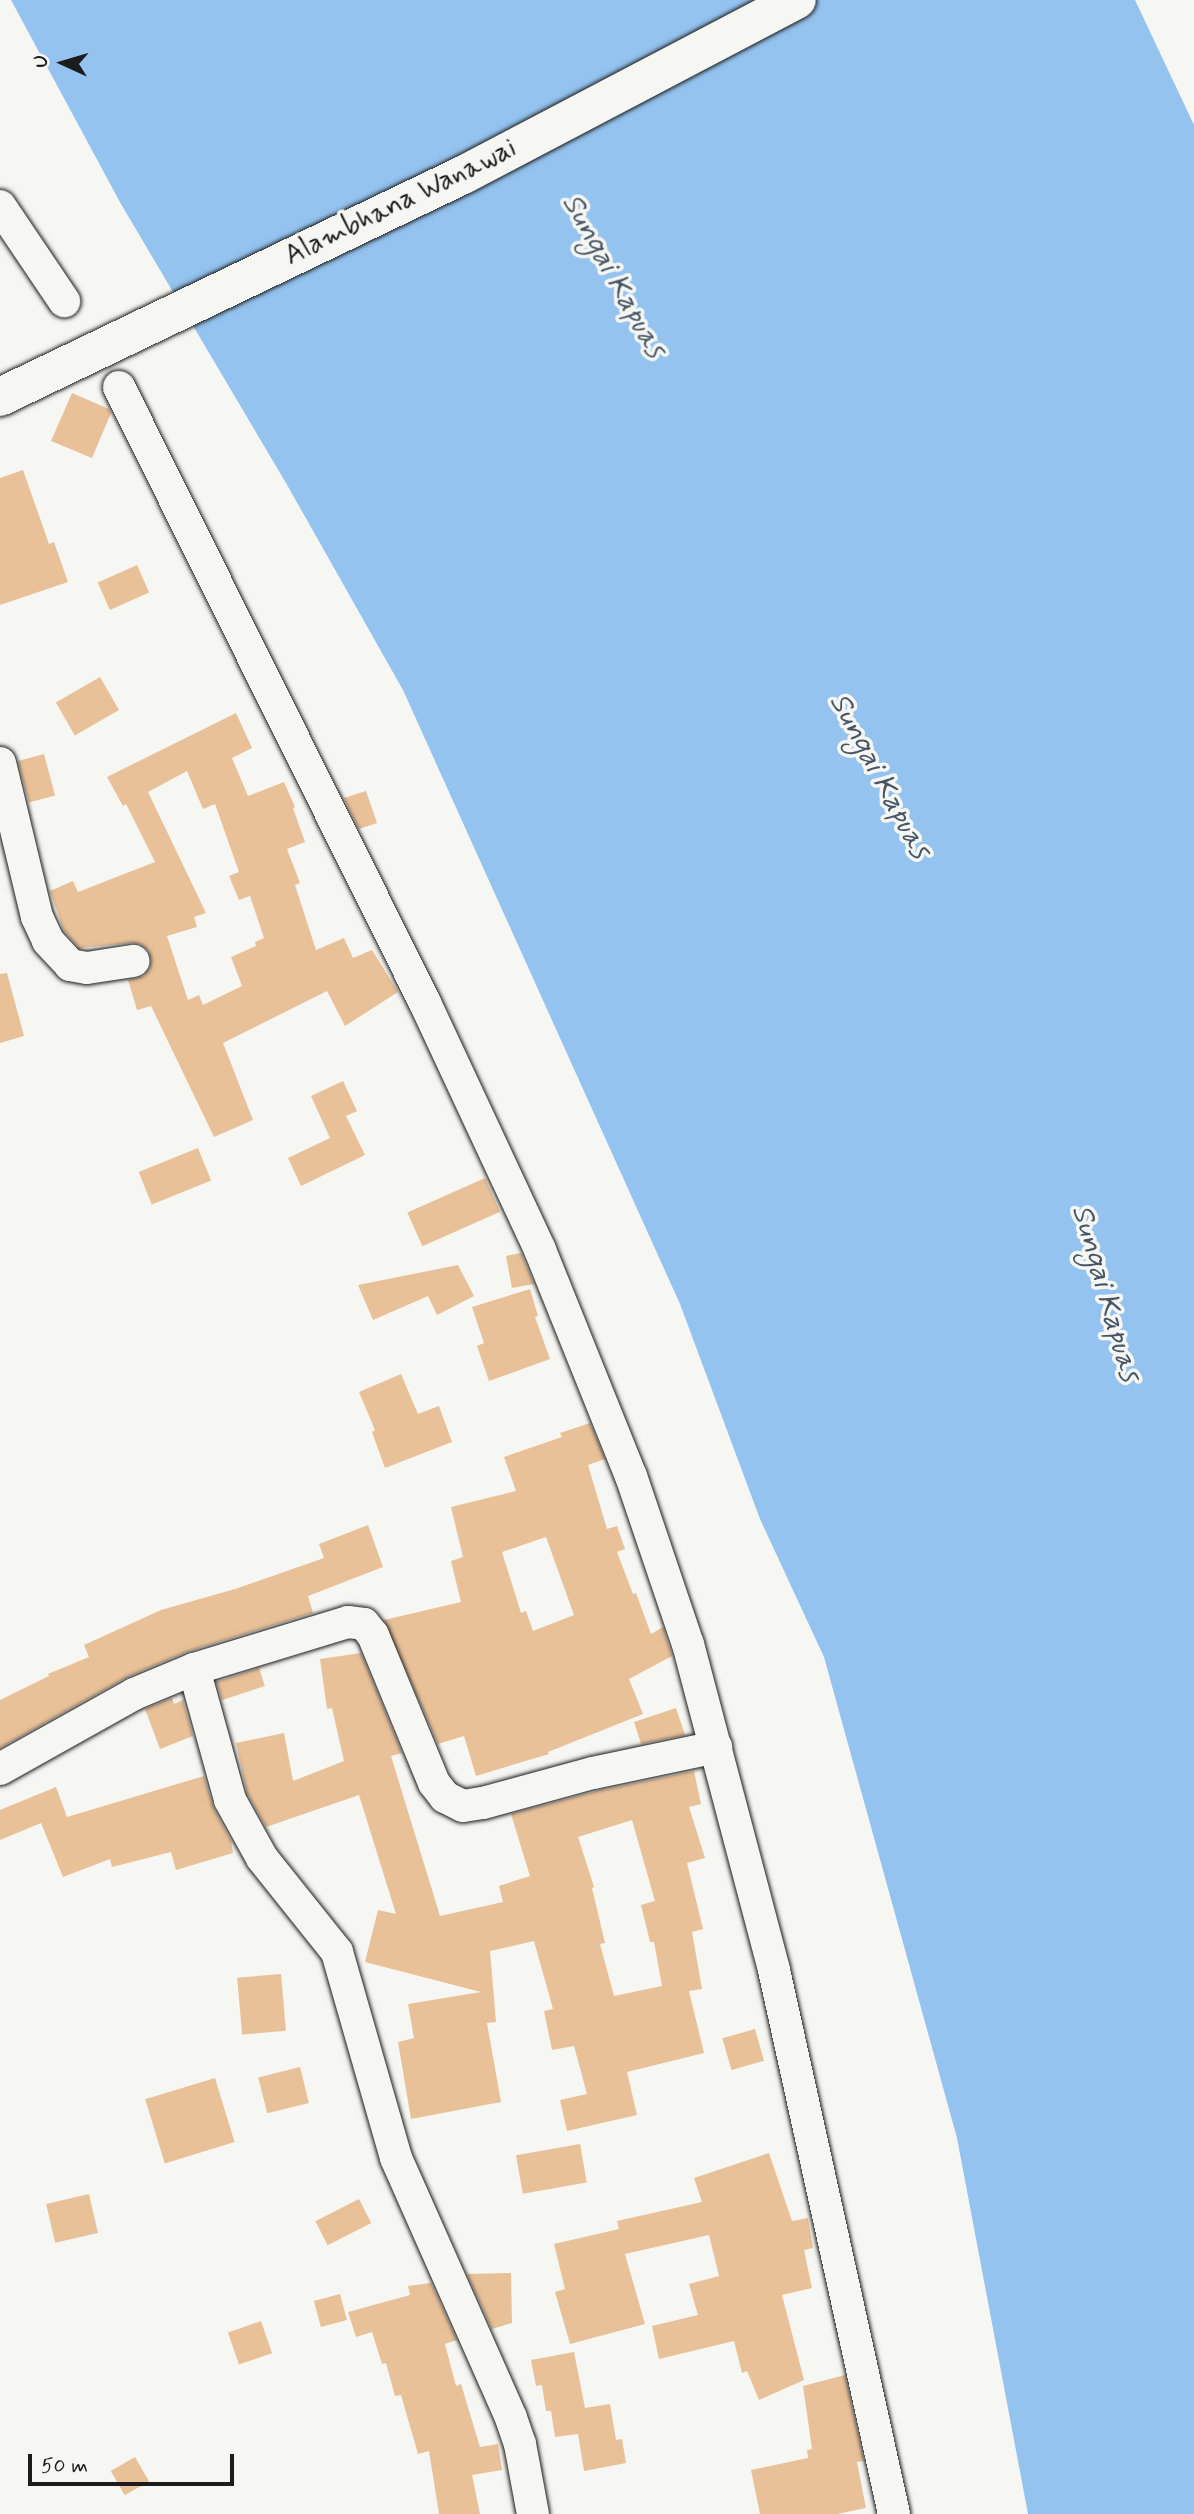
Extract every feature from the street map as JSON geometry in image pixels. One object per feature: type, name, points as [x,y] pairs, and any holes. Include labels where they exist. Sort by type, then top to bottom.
[{"type":"main road","name":"Alambhana Wanawai","points":[[0,397],[463,175],[797,0]]},
{"type":"street","points":[[0,206],[64,301]]},
{"type":"street","points":[[119,387],[425,1003],[540,1250],[631,1476],[688,1644],[774,1970],[892,2513]]},
{"type":"street","points":[[0,763],[37,917],[48,941],[70,965],[87,968],[133,961]]},
{"type":"street","points":[[0,1769],[134,1694],[194,1669],[348,1622],[364,1624],[373,1635],[434,1783],[445,1797],[463,1806],[483,1804],[593,1773],[716,1747]]},
{"type":"street","points":[[194,1669],[230,1800],[262,1858],[337,1952],[396,2158],[512,2418],[520,2444],[533,2514]]},
{"type":"water","name":"Sungai Kapuas","points":[[11,0],[1135,0],[1194,125],[1194,2514],[1028,2514],[957,2138],[824,1657],[760,1519],[680,1304],[403,690],[286,483],[121,204]]},
{"type":"building","points":[[72,393],[109,409],[111,413],[92,458],[51,441]]},
{"type":"building","points":[[23,470],[49,544],[54,542],[68,582],[0,605],[0,478]]},
{"type":"building","points":[[137,565],[149,592],[110,610],[98,582]]},
{"type":"building","points":[[100,677],[119,710],[75,735],[56,702]]},
{"type":"building","points":[[236,713],[252,748],[232,758],[248,796],[284,782],[295,807],[293,808],[305,842],[287,849],[300,883],[295,885],[316,950],[344,938],[353,958],[372,950],[398,992],[345,1026],[327,991],[223,1043],[253,1120],[214,1137],[151,1006],[137,1010],[128,980],[144,976],[150,968],[148,950],[140,944],[131,943],[79,948],[64,931],[50,891],[73,881],[78,892],[155,862],[126,804],[123,806],[107,777]],"holes":[[[187,771],[203,809],[215,804],[239,872],[229,876],[239,900],[250,896],[264,938],[255,942],[256,946],[231,957],[242,986],[203,1005],[199,995],[188,1000],[167,936],[197,927],[194,917],[206,913],[148,792]]]},
{"type":"building","points":[[44,754],[55,796],[29,803],[18,761]]},
{"type":"building","points":[[366,791],[377,823],[359,829],[344,798]]},
{"type":"building","points":[[7,973],[24,1036],[0,1043],[0,974]]},
{"type":"building","points":[[343,1081],[357,1111],[346,1116],[365,1155],[301,1186],[288,1158],[330,1138],[311,1096]]},
{"type":"building","points":[[198,1148],[211,1180],[152,1204],[139,1172]]},
{"type":"building","points":[[485,1178],[500,1212],[422,1246],[407,1213]]},
{"type":"building","points":[[521,1253],[534,1284],[512,1288],[506,1256]]},
{"type":"building","points":[[458,1265],[474,1296],[437,1315],[428,1296],[373,1320],[358,1285]]},
{"type":"building","points":[[530,1289],[538,1316],[535,1317],[550,1359],[489,1381],[477,1346],[484,1343],[472,1307]]},
{"type":"building","points":[[401,1374],[418,1414],[439,1406],[452,1442],[385,1468],[372,1432],[375,1430],[359,1392]]},
{"type":"building","points":[[590,1423],[605,1459],[588,1465],[607,1529],[617,1526],[625,1549],[617,1552],[633,1594],[636,1593],[651,1634],[663,1627],[672,1656],[629,1679],[643,1714],[548,1752],[549,1754],[476,1776],[464,1736],[438,1744],[384,1620],[461,1602],[451,1561],[463,1557],[451,1507],[516,1491],[504,1457],[562,1437],[560,1433]],"holes":[[[546,1537],[574,1615],[533,1631],[526,1611],[521,1613],[502,1552]]]},
{"type":"building","points":[[368,1525],[383,1567],[308,1596],[313,1613],[189,1651],[127,1677],[0,1748],[0,1700],[49,1676],[48,1674],[89,1657],[84,1645],[161,1610],[235,1589],[324,1558],[319,1544]]},
{"type":"building","points":[[361,1653],[402,1753],[391,1756],[440,1916],[503,1902],[499,1886],[530,1876],[511,1814],[597,1791],[694,1771],[701,1804],[689,1807],[705,1858],[687,1863],[703,1929],[692,1932],[702,1989],[689,1991],[704,2053],[627,2072],[637,2115],[567,2131],[560,2100],[587,2094],[574,2046],[552,2050],[544,2011],[553,2009],[534,1941],[490,1951],[496,2022],[487,2023],[501,2102],[411,2119],[398,2042],[414,2038],[408,2004],[481,1992],[365,1962],[378,1910],[396,1914],[359,1795],[266,1827],[247,1793],[236,1743],[284,1733],[293,1781],[344,1761],[332,1708],[327,1709],[320,1659]],"holes":[[[632,1820],[655,1901],[641,1905],[650,1942],[654,1942],[662,1986],[614,1996],[600,1944],[605,1943],[592,1888],[594,1887],[578,1837]]]},
{"type":"building","points":[[259,1668],[265,1686],[222,1700],[216,1682]]},
{"type":"building","points":[[172,1698],[174,1704],[183,1700],[193,1736],[160,1749],[145,1709]]},
{"type":"building","points":[[676,1708],[685,1735],[641,1744],[634,1722]]},
{"type":"building","points":[[204,1776],[214,1809],[231,1841],[233,1853],[176,1870],[171,1852],[112,1867],[110,1859],[63,1877],[41,1823],[0,1840],[0,1810],[56,1787],[67,1817]]},
{"type":"building","points":[[281,1974],[286,2031],[242,2035],[237,1978]]},
{"type":"building","points":[[755,2029],[764,2061],[731,2070],[722,2038]]},
{"type":"building","points":[[300,2067],[309,2103],[267,2113],[258,2077]]},
{"type":"building","points":[[215,2078],[235,2142],[165,2163],[145,2099]]},
{"type":"building","points":[[580,2144],[587,2182],[523,2194],[516,2155]]},
{"type":"building","points":[[769,2153],[792,2221],[808,2218],[813,2248],[804,2250],[812,2288],[782,2295],[804,2380],[759,2400],[747,2371],[742,2373],[734,2341],[659,2359],[652,2326],[698,2315],[689,2284],[719,2276],[709,2235],[625,2254],[645,2324],[570,2344],[555,2292],[565,2289],[554,2244],[619,2229],[617,2221],[702,2202],[694,2178]]},
{"type":"building","points":[[89,2194],[98,2233],[55,2243],[46,2204]]},
{"type":"building","points":[[359,2199],[371,2223],[328,2245],[315,2221]]},
{"type":"building","points":[[511,2273],[512,2323],[492,2329],[467,2274]]},
{"type":"building","points":[[431,2283],[457,2340],[445,2344],[456,2386],[461,2384],[480,2447],[498,2444],[502,2470],[472,2475],[480,2514],[439,2514],[429,2451],[418,2454],[401,2395],[395,2396],[386,2363],[382,2364],[372,2332],[356,2337],[348,2312],[410,2295],[408,2286]]},
{"type":"building","points":[[340,2294],[347,2320],[321,2327],[314,2301]]},
{"type":"building","points":[[261,2321],[272,2353],[239,2365],[228,2332]]},
{"type":"building","points":[[574,2352],[585,2408],[610,2404],[616,2440],[622,2439],[626,2463],[584,2471],[578,2434],[555,2437],[551,2411],[546,2411],[542,2385],[536,2386],[531,2360]]},
{"type":"building","points":[[845,2375],[864,2461],[857,2462],[866,2508],[837,2514],[760,2514],[751,2470],[808,2458],[807,2450],[812,2449],[803,2386]]},
{"type":"building","points":[[135,2457],[149,2481],[125,2495],[111,2471]]}]
